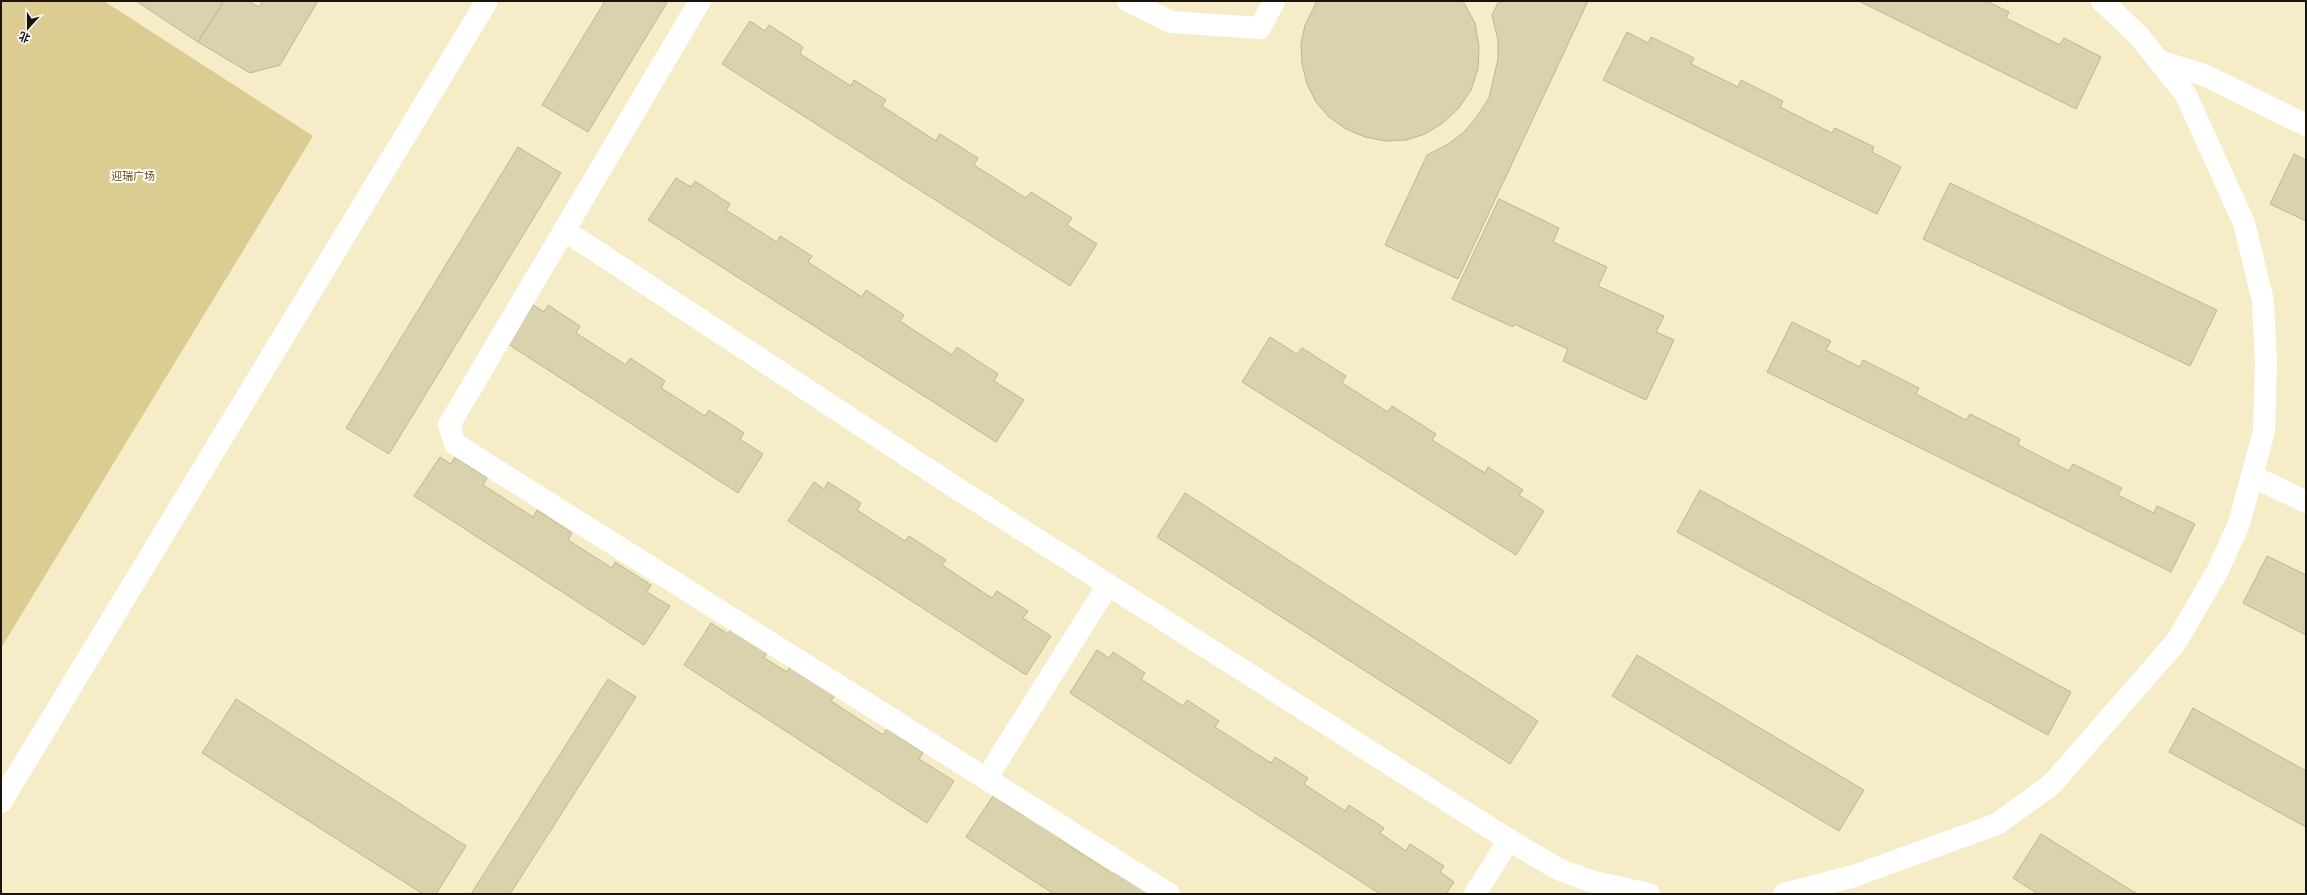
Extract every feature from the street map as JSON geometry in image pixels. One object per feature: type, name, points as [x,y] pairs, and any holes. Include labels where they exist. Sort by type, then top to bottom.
[{"type":"street","points":[[1,802],[487,1]]},
{"type":"street","points":[[700,1],[449,425],[455,444],[1168,894]]},
{"type":"street","points":[[1128,1],[1171,22],[1260,28],[1274,1]]},
{"type":"street","points":[[1784,894],[1854,876],[1997,824],[2052,784],[2176,642],[2223,558],[2239,524],[2264,431],[2266,363],[2263,301],[2244,223],[2186,95],[2139,36],[2102,1]]},
{"type":"street","points":[[2159,61],[2204,75],[2306,125]]},
{"type":"street","points":[[564,230],[940,478],[1509,840],[1558,869],[1590,881],[1650,894]]},
{"type":"street","points":[[2252,476],[2306,502]]},
{"type":"street","points":[[986,779],[1108,585]]},
{"type":"street","points":[[1475,894],[1509,840]]},
{"type":"green space","name":"迎瑞广场","points":[[1,1],[104,1],[313,136],[1,648]]},
{"type":"building","points":[[136,1],[224,1],[198,42]]},
{"type":"building","points":[[224,1],[248,1],[259,7],[263,1],[318,1],[280,65],[250,73],[198,42]]},
{"type":"building","points":[[605,1],[668,1],[588,132],[542,105]]},
{"type":"building","points":[[1317,1],[1463,1],[1475,23],[1479,46],[1478,69],[1471,90],[1458,109],[1443,123],[1425,134],[1406,140],[1385,141],[1365,137],[1346,129],[1329,117],[1316,102],[1307,84],[1302,64],[1301,44],[1305,25]]},
{"type":"building","points":[[1499,1],[1588,1],[1458,279],[1385,245],[1427,155],[1450,143],[1465,131],[1489,98],[1498,59],[1498,40],[1492,15]]},
{"type":"building","points":[[1859,1],[1986,1],[2009,12],[2006,18],[2060,45],[2064,38],[2101,57],[2076,109]]},
{"type":"building","points":[[750,21],[765,31],[769,25],[803,47],[800,54],[851,86],[854,80],[886,100],[882,106],[936,141],[940,134],[978,158],[974,165],[1026,198],[1031,192],[1072,218],[1067,225],[1097,244],[1070,286],[722,64]]},
{"type":"building","points":[[1627,32],[1648,43],[1651,37],[1694,58],[1691,64],[1738,87],[1741,80],[1783,101],[1780,107],[1832,133],[1835,128],[1874,147],[1872,152],[1901,167],[1877,214],[1603,80]]},
{"type":"building","points":[[518,147],[561,173],[389,454],[346,428]]},
{"type":"building","points":[[2294,154],[2306,160],[2306,221],[2270,204]]},
{"type":"building","points":[[676,178],[691,187],[695,181],[730,204],[726,210],[777,242],[780,236],[812,256],[808,262],[862,297],[866,290],[904,315],[900,321],[952,355],[957,347],[998,374],[994,381],[1024,400],[996,442],[648,220]]},
{"type":"building","points":[[1950,183],[2217,310],[2190,366],[1923,239]]},
{"type":"building","points":[[1499,199],[1559,228],[1553,242],[1607,267],[1598,286],[1664,316],[1656,332],[1674,340],[1646,400],[1563,361],[1568,349],[1514,324],[1513,327],[1452,299]]},
{"type":"building","points":[[533,305],[544,312],[548,305],[580,326],[576,333],[626,365],[630,358],[665,381],[661,388],[705,416],[709,410],[744,433],[740,439],[763,454],[738,493],[508,344]]},
{"type":"building","points":[[1792,322],[1831,341],[1826,350],[1860,367],[1863,360],[1919,388],[1916,394],[1966,420],[1970,414],[2020,439],[2018,445],[2069,471],[2073,464],[2122,488],[2118,495],[2154,513],[2157,506],[2195,524],[2171,572],[1767,372]]},
{"type":"building","points":[[1270,337],[1297,354],[1302,348],[1346,376],[1342,383],[1388,412],[1392,406],[1436,434],[1432,440],[1485,473],[1488,467],[1523,490],[1519,495],[1544,511],[1516,555],[1242,382]]},
{"type":"building","points":[[440,457],[451,464],[455,457],[487,478],[483,485],[533,517],[537,510],[572,533],[568,540],[612,568],[615,562],[651,585],[647,592],[670,606],[644,645],[414,496]]},
{"type":"building","points":[[814,482],[824,489],[828,482],[861,503],[857,510],[905,541],[909,536],[946,560],[942,565],[992,598],[997,591],[1028,611],[1023,618],[1051,636],[1026,675],[788,521]]},
{"type":"building","points":[[1700,490],[2071,692],[2048,735],[1677,532]]},
{"type":"building","points":[[1185,493],[1538,721],[1510,764],[1157,537]]},
{"type":"building","points":[[2267,556],[2306,575],[2306,635],[2243,603]]},
{"type":"building","points":[[711,623],[728,634],[731,629],[767,652],[764,658],[787,672],[790,667],[835,695],[831,701],[883,735],[887,729],[923,753],[919,759],[954,781],[927,823],[684,665]]},
{"type":"building","points":[[1097,650],[1109,658],[1113,652],[1145,673],[1141,679],[1183,706],[1187,700],[1219,721],[1215,727],[1271,763],[1275,757],[1308,778],[1304,784],[1345,811],[1349,805],[1384,828],[1380,833],[1406,851],[1410,844],[1444,866],[1440,872],[1454,882],[1446,894],[1380,894],[1070,693]]},
{"type":"building","points":[[1637,655],[1864,790],[1839,831],[1612,696]]},
{"type":"building","points":[[608,679],[636,697],[510,894],[471,894]]},
{"type":"building","points":[[236,699],[466,846],[436,894],[423,894],[202,753]]},
{"type":"building","points":[[2193,708],[2306,771],[2306,827],[2169,752]]},
{"type":"building","points":[[993,796],[1024,816],[1028,810],[1064,833],[1059,839],[1113,874],[1118,867],[1149,894],[1054,894],[966,837]]},
{"type":"building","points":[[2041,834],[2137,894],[2038,894],[2013,878]]}]
